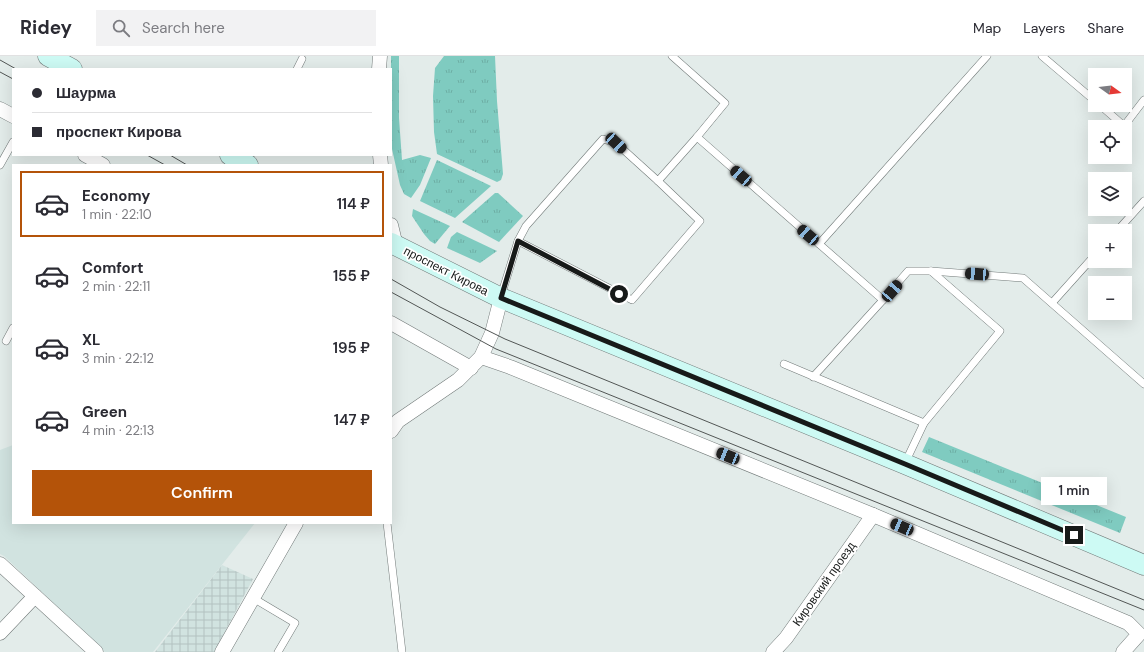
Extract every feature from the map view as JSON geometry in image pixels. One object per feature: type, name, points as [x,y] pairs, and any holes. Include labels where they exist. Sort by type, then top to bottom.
[{"type":"main road","points":[[48,56],[70,68]]},
{"type":"main road","name":"проспект Кирова","points":[[393,244],[501,298],[905,464],[1144,565]]},
{"type":"street","points":[[379,68],[380,56]]},
{"type":"street","points":[[0,109],[12,115]]},
{"type":"street","points":[[87,156],[101,164]]},
{"type":"street","points":[[392,430],[398,421],[458,380],[481,357],[492,333],[501,298]]},
{"type":"street","points":[[392,324],[471,368]]},
{"type":"street","points":[[481,357],[510,367],[873,515],[1128,622],[1141,635],[1123,652]]},
{"type":"street","name":"Кировский проезд","points":[[773,652],[786,638],[873,515]]},
{"type":"street","points":[[224,651],[295,524]]},
{"type":"street","points":[[0,564],[96,652]]},
{"type":"street","points":[[0,633],[36,596]]},
{"type":"lane","points":[[658,182],[725,103],[672,56]]},
{"type":"lane","points":[[819,244],[987,56]]},
{"type":"lane","points":[[1042,56],[1088,95]]},
{"type":"lane","points":[[298,68],[302,59]]},
{"type":"lane","points":[[1108,112],[1124,126],[1144,100]]},
{"type":"lane","points":[[697,137],[883,300]]},
{"type":"lane","points":[[501,298],[518,241],[526,226],[603,139],[616,143],[700,221],[632,300],[518,241]]},
{"type":"lane","points":[[0,165],[12,144]]},
{"type":"lane","points":[[1123,224],[1144,201]]},
{"type":"lane","points":[[1052,303],[1088,263]]},
{"type":"lane","points":[[905,464],[924,423],[1000,331],[931,271]]},
{"type":"lane","points":[[813,377],[908,272],[931,271],[1024,278],[1144,384]]},
{"type":"lane","points":[[6,341],[12,330]]},
{"type":"lane","points":[[784,364],[924,423]]},
{"type":"lane","points":[[387,524],[402,652]]},
{"type":"lane","points":[[253,598],[295,623],[278,652]]},
{"type":"shaded area","points":[[12,445],[12,524],[254,524],[153,652],[105,652],[4,556],[0,554],[0,450]]},
{"type":"shaded area","points":[[222,565],[253,579],[214,652],[155,652]]},
{"type":"green space","points":[[391,56],[399,56],[399,118],[402,160],[420,155],[431,158],[420,185],[411,198],[404,194],[400,185],[392,149]]},
{"type":"green space","points":[[444,56],[495,56],[503,174],[501,180],[497,182],[437,154],[434,132],[433,96],[435,68]]},
{"type":"green space","points":[[437,160],[491,186],[455,218],[420,201]]},
{"type":"green space","points":[[495,193],[498,193],[523,216],[499,242],[462,222]]},
{"type":"green space","points":[[413,209],[450,226],[435,244],[424,234],[412,216]]},
{"type":"green space","points":[[457,232],[497,251],[480,263],[447,248],[451,237]]},
{"type":"green space","points":[[929,437],[1126,517],[1120,533],[922,452]]},
{"type":"tram line","points":[[0,60],[14,68]]},
{"type":"tram line","points":[[0,72],[12,78]]},
{"type":"tram line","points":[[149,156],[163,164]]},
{"type":"tram line","points":[[172,156],[185,164]]},
{"type":"tram line","points":[[392,280],[440,307],[505,339],[1144,600]]},
{"type":"tram line","points":[[392,293],[496,349],[1144,610]]},
{"type":"route","points":[[619,294],[518,241],[501,298],[1074,535]]}]
